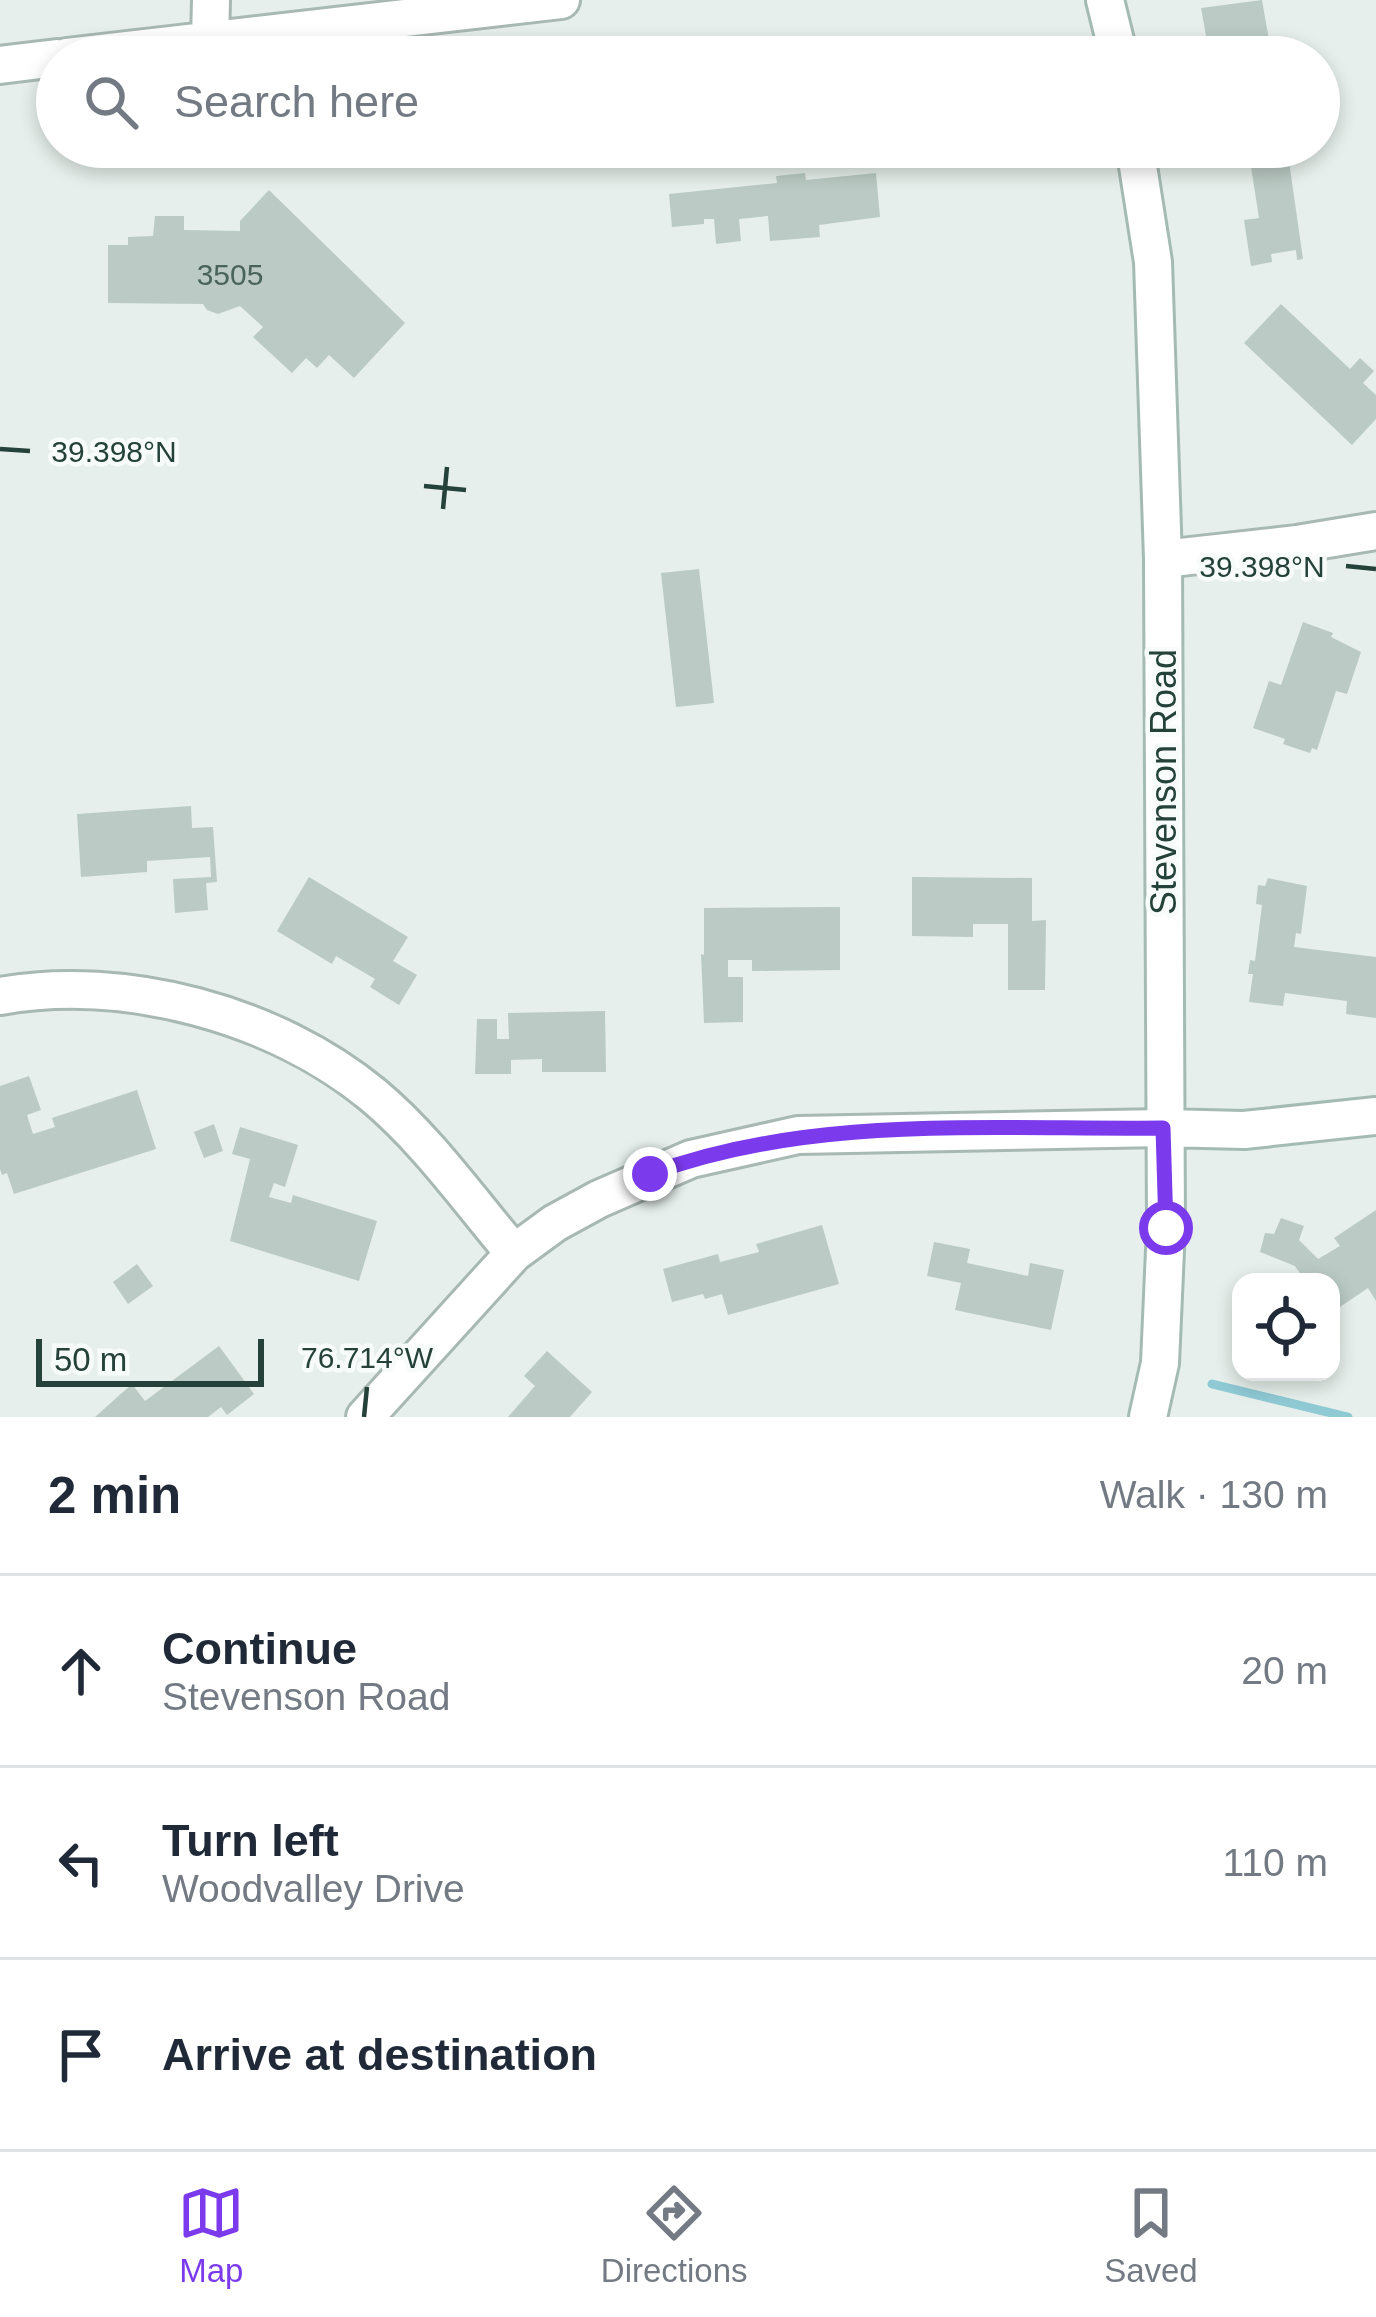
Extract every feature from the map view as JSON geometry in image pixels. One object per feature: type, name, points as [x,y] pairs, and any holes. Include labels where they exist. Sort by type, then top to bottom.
[{"type":"street","points":[[210,36],[211,0]]},
{"type":"street","points":[[245,36],[561,0]]},
{"type":"street","points":[[1105,0],[1114,36]]},
{"type":"street","points":[[0,65],[36,61]]},
{"type":"street","name":"Stevenson Road","points":[[1138,168],[1153,262],[1163,559],[1164,1296],[1160,1363],[1148,1417]]},
{"type":"street","points":[[1163,559],[1376,531]]},
{"type":"street","points":[[0,996],[71,992],[194,1007],[257,1028],[314,1056],[373,1095],[424,1146],[514,1253]]},
{"type":"street","points":[[365,1417],[514,1253],[555,1223],[650,1174],[744,1145],[851,1132],[1244,1130],[1376,1117]]},
{"type":"building","points":[[1262,0],[1268,36],[1206,36],[1201,8]]},
{"type":"building","points":[[1251,168],[1290,168],[1303,259],[1297,260],[1296,250],[1271,254],[1272,262],[1251,266],[1244,220],[1259,218]]},
{"type":"building","points":[[805,173],[806,180],[876,173],[880,217],[819,225],[820,237],[770,241],[768,216],[739,219],[741,241],[716,244],[714,219],[672,227],[669,194],[777,183],[776,176]]},
{"type":"building","points":[[269,190],[405,323],[354,378],[329,355],[317,368],[306,358],[292,373],[253,337],[263,327],[240,306],[218,314],[203,304],[108,303],[108,245],[128,245],[128,237],[153,236],[155,216],[184,216],[184,230],[240,231],[240,221]]},
{"type":"building","points":[[1281,304],[1350,369],[1360,358],[1374,371],[1363,383],[1376,395],[1376,419],[1352,445],[1244,343]]},
{"type":"building","points":[[699,569],[714,703],[676,707],[661,573]]},
{"type":"building","points":[[1303,622],[1333,633],[1331,637],[1361,652],[1347,694],[1336,691],[1317,750],[1312,748],[1310,753],[1253,728],[1269,681],[1281,685]]},
{"type":"building","points":[[191,806],[192,828],[213,827],[217,882],[206,883],[208,910],[175,913],[173,879],[211,877],[210,857],[147,861],[147,872],[81,877],[77,814]]},
{"type":"building","points":[[309,877],[408,937],[393,961],[417,975],[399,1005],[370,987],[375,979],[336,956],[332,964],[277,931]]},
{"type":"building","points":[[912,877],[1032,878],[1032,921],[1046,920],[1045,990],[1008,990],[1008,924],[973,924],[973,937],[912,936]]},
{"type":"building","points":[[1268,878],[1307,886],[1301,934],[1296,933],[1294,947],[1376,957],[1376,1018],[1346,1014],[1347,1001],[1285,993],[1283,1006],[1249,1002],[1253,974],[1248,974],[1250,960],[1255,961],[1262,905],[1256,904],[1258,885],[1265,886]]},
{"type":"building","points":[[840,907],[840,970],[752,971],[752,960],[728,960],[728,977],[743,977],[743,1022],[704,1023],[704,908]]},
{"type":"building","points":[[605,1011],[606,1072],[542,1072],[542,1059],[511,1060],[511,1074],[475,1074],[477,1019],[497,1019],[497,1039],[509,1039],[508,1013]]},
{"type":"building","points":[[29,1076],[41,1110],[27,1115],[33,1134],[55,1127],[52,1118],[137,1090],[156,1149],[14,1194],[7,1173],[2,1175],[0,1169],[0,1086]]},
{"type":"building","points":[[214,1124],[223,1151],[204,1158],[194,1132]]},
{"type":"building","points":[[240,1127],[298,1145],[285,1187],[274,1183],[269,1197],[291,1203],[293,1195],[377,1221],[359,1281],[230,1241],[250,1159],[232,1154]]},
{"type":"building","points":[[1376,1210],[1376,1301],[1368,1288],[1340,1307],[1340,1273],[1300,1273],[1295,1266],[1260,1252],[1265,1233],[1274,1234],[1281,1218],[1304,1226],[1299,1240],[1318,1259],[1340,1246],[1334,1238]]},
{"type":"building","points":[[822,1225],[839,1284],[728,1315],[722,1294],[672,1302],[663,1269],[718,1254],[720,1262],[759,1252],[756,1244]]},
{"type":"building","points":[[934,1242],[970,1249],[967,1263],[1028,1276],[1030,1263],[1064,1270],[1051,1330],[955,1310],[961,1283],[927,1276]]},
{"type":"building","points":[[137,1264],[153,1286],[128,1304],[113,1282]]},
{"type":"building","points":[[219,1346],[254,1394],[227,1415],[221,1407],[208,1417],[95,1417],[132,1384],[145,1401]]},
{"type":"building","points":[[547,1351],[592,1392],[570,1417],[508,1417],[535,1386],[524,1376]]},
{"type":"waterway","points":[[1212,1384],[1348,1417]]},
{"type":"route","points":[[650,1174],[744,1145],[798,1135],[1163,1128],[1166,1228]]}]
